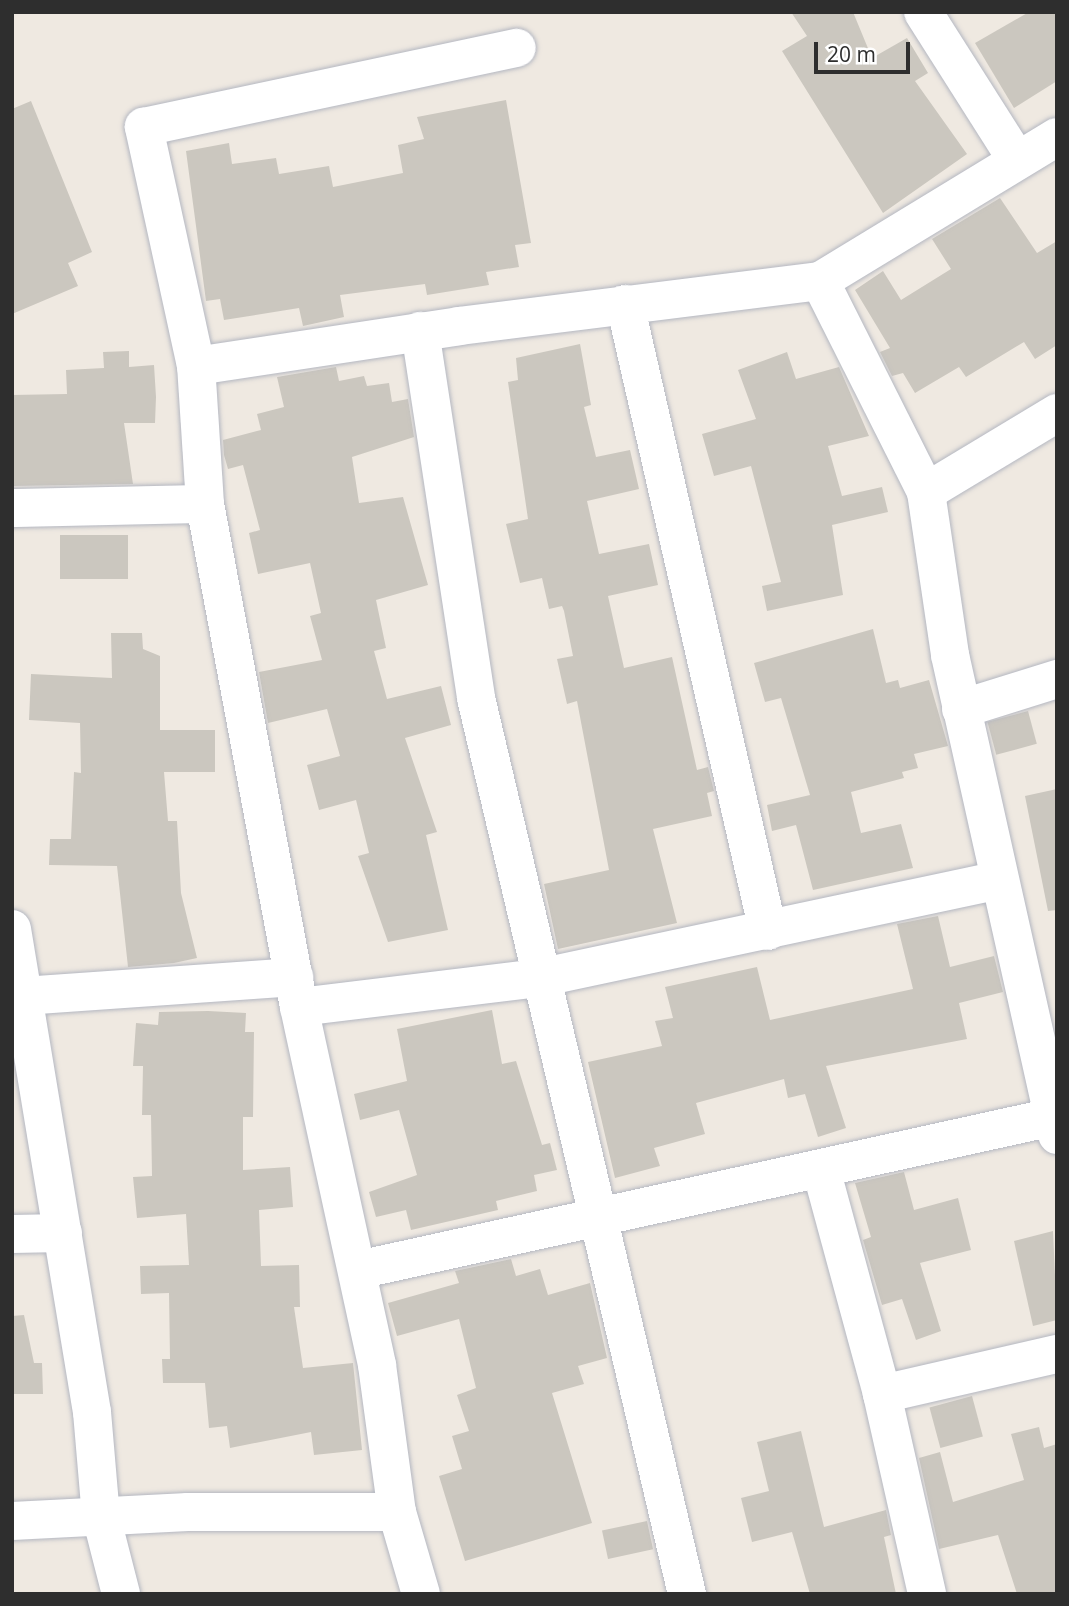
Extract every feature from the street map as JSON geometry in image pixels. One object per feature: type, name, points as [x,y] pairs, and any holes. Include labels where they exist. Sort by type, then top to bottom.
[{"type":"street","points":[[923,12],[1017,160]]},
{"type":"street","points":[[421,1594],[397,1512],[377,1365],[297,992],[205,504],[196,366],[144,127],[517,48]]},
{"type":"street","points":[[196,366],[420,331],[820,281],[1057,137]]},
{"type":"street","points":[[358,1270],[599,1220],[821,1169],[1055,1123],[996,881],[961,709],[926,492],[820,281]]},
{"type":"street","points":[[625,304],[768,932]]},
{"type":"street","points":[[420,331],[475,698],[539,978],[687,1594]]},
{"type":"street","points":[[926,492],[1057,413]]},
{"type":"street","points":[[12,508],[205,504]]},
{"type":"street","points":[[961,709],[1057,679]]},
{"type":"street","points":[[24,996],[297,992],[539,978],[768,932],[996,881]]},
{"type":"street","points":[[12,929],[92,1412],[101,1516],[121,1594]]},
{"type":"street","points":[[821,1169],[882,1394],[927,1594]]},
{"type":"street","points":[[12,1234],[62,1233]]},
{"type":"street","points":[[882,1394],[1057,1354]]},
{"type":"street","points":[[12,1521],[101,1516],[397,1512]]},
{"type":"building","points":[[791,12],[853,12],[872,58],[907,38],[928,73],[915,81],[967,154],[883,213],[782,51],[807,36]]},
{"type":"building","points":[[1029,12],[1057,12],[1057,81],[1014,108],[975,43]]},
{"type":"building","points":[[506,100],[531,243],[515,245],[519,267],[486,272],[489,285],[427,295],[425,284],[340,295],[344,317],[303,326],[299,308],[224,320],[220,299],[206,301],[186,151],[229,143],[232,164],[276,158],[279,174],[329,166],[333,187],[403,173],[398,145],[424,139],[417,117]]},
{"type":"building","points":[[31,101],[92,252],[68,263],[78,286],[12,314],[12,109]]},
{"type":"building","points":[[1000,198],[1037,253],[1057,241],[1057,345],[1035,359],[1024,342],[966,377],[959,367],[915,393],[903,373],[892,376],[880,352],[890,348],[855,290],[883,271],[901,300],[951,269],[932,239]]},
{"type":"building","points":[[580,344],[591,405],[584,407],[596,457],[630,450],[639,489],[587,501],[599,554],[649,544],[658,585],[608,596],[624,668],[672,657],[697,770],[708,767],[714,791],[707,793],[712,816],[653,829],[677,923],[558,949],[544,884],[609,870],[577,701],[567,704],[557,659],[573,656],[564,611],[562,606],[549,609],[542,578],[520,583],[506,524],[528,519],[508,382],[518,380],[516,358]]},
{"type":"building","points":[[129,351],[129,367],[154,365],[156,397],[155,423],[124,423],[133,484],[12,486],[12,395],[67,394],[66,370],[104,368],[103,352]]},
{"type":"building","points":[[787,352],[796,379],[839,367],[869,436],[828,446],[842,496],[882,487],[888,512],[832,525],[843,595],[767,611],[762,586],[781,582],[751,466],[714,476],[702,434],[756,419],[738,370]]},
{"type":"building","points":[[336,367],[339,381],[364,376],[367,386],[389,383],[392,402],[408,399],[414,437],[352,457],[359,503],[403,497],[428,585],[376,600],[386,648],[374,651],[387,699],[441,686],[451,725],[405,738],[437,832],[426,835],[448,930],[388,942],[358,856],[369,853],[356,800],[319,810],[307,765],[340,756],[327,709],[268,723],[259,672],[322,660],[310,616],[321,613],[310,563],[258,574],[249,533],[260,530],[243,465],[228,469],[224,455],[223,440],[261,430],[257,414],[284,407],[277,377]]},
{"type":"building","points":[[60,535],[128,535],[128,579],[60,579]]},
{"type":"building","points":[[873,629],[886,683],[898,680],[900,688],[929,680],[948,746],[914,754],[918,768],[902,772],[904,778],[851,792],[861,833],[901,824],[913,868],[813,890],[796,825],[772,831],[767,805],[810,795],[781,698],[765,702],[754,663]]},
{"type":"building","points":[[111,633],[142,633],[143,649],[160,656],[160,730],[215,730],[215,772],[164,772],[168,821],[177,821],[181,893],[197,958],[128,967],[117,866],[49,865],[50,839],[71,839],[74,772],[81,773],[80,723],[29,720],[31,674],[112,678]]},
{"type":"building","points":[[1028,711],[1037,744],[996,755],[987,722]]},
{"type":"building","points":[[1057,789],[1057,910],[1048,911],[1025,796]]},
{"type":"building","points":[[938,916],[950,967],[994,956],[1003,992],[959,1003],[967,1039],[826,1066],[846,1128],[818,1137],[805,1094],[788,1098],[784,1079],[696,1103],[705,1134],[654,1148],[660,1166],[615,1178],[588,1062],[662,1046],[655,1021],[673,1018],[665,987],[757,967],[770,1020],[913,989],[897,924]]},
{"type":"building","points":[[492,1010],[502,1064],[516,1061],[542,1145],[550,1143],[557,1170],[534,1175],[537,1191],[496,1201],[498,1210],[411,1230],[406,1210],[376,1217],[369,1192],[417,1175],[399,1110],[360,1120],[354,1094],[407,1081],[397,1029]]},
{"type":"building","points":[[159,1012],[246,1013],[245,1032],[254,1032],[253,1117],[243,1117],[243,1170],[290,1167],[293,1207],[259,1210],[261,1266],[299,1265],[300,1307],[294,1307],[303,1368],[353,1363],[362,1450],[314,1455],[311,1432],[230,1448],[227,1426],[209,1428],[205,1383],[163,1383],[162,1359],[170,1359],[169,1293],[141,1294],[140,1266],[189,1265],[186,1214],[137,1218],[133,1177],[152,1176],[151,1115],[142,1115],[143,1066],[133,1066],[136,1023],[158,1025]]},
{"type":"building","points":[[904,1172],[914,1210],[958,1198],[971,1250],[920,1263],[941,1331],[916,1340],[902,1299],[882,1305],[863,1240],[871,1237],[855,1183]]},
{"type":"building","points":[[1053,1231],[1057,1320],[1033,1326],[1014,1241]]},
{"type":"building","points":[[511,1259],[516,1276],[540,1269],[548,1295],[590,1283],[607,1358],[578,1366],[584,1384],[552,1393],[592,1523],[465,1561],[439,1476],[462,1469],[452,1436],[469,1431],[457,1395],[476,1388],[459,1319],[397,1336],[388,1303],[459,1283],[455,1271]]},
{"type":"building","points":[[24,1315],[34,1363],[42,1363],[43,1394],[12,1394],[12,1316]]},
{"type":"building","points":[[972,1396],[983,1437],[940,1448],[929,1407]]},
{"type":"building","points":[[1039,1427],[1044,1448],[1057,1444],[1057,1594],[1017,1594],[998,1535],[939,1549],[919,1458],[940,1452],[953,1502],[1024,1480],[1011,1434]]},
{"type":"building","points":[[801,1431],[824,1527],[886,1510],[891,1535],[884,1537],[896,1594],[810,1594],[792,1532],[752,1542],[741,1498],[769,1491],[757,1442]]},
{"type":"building","points":[[647,1521],[653,1549],[608,1559],[602,1531]]}]
